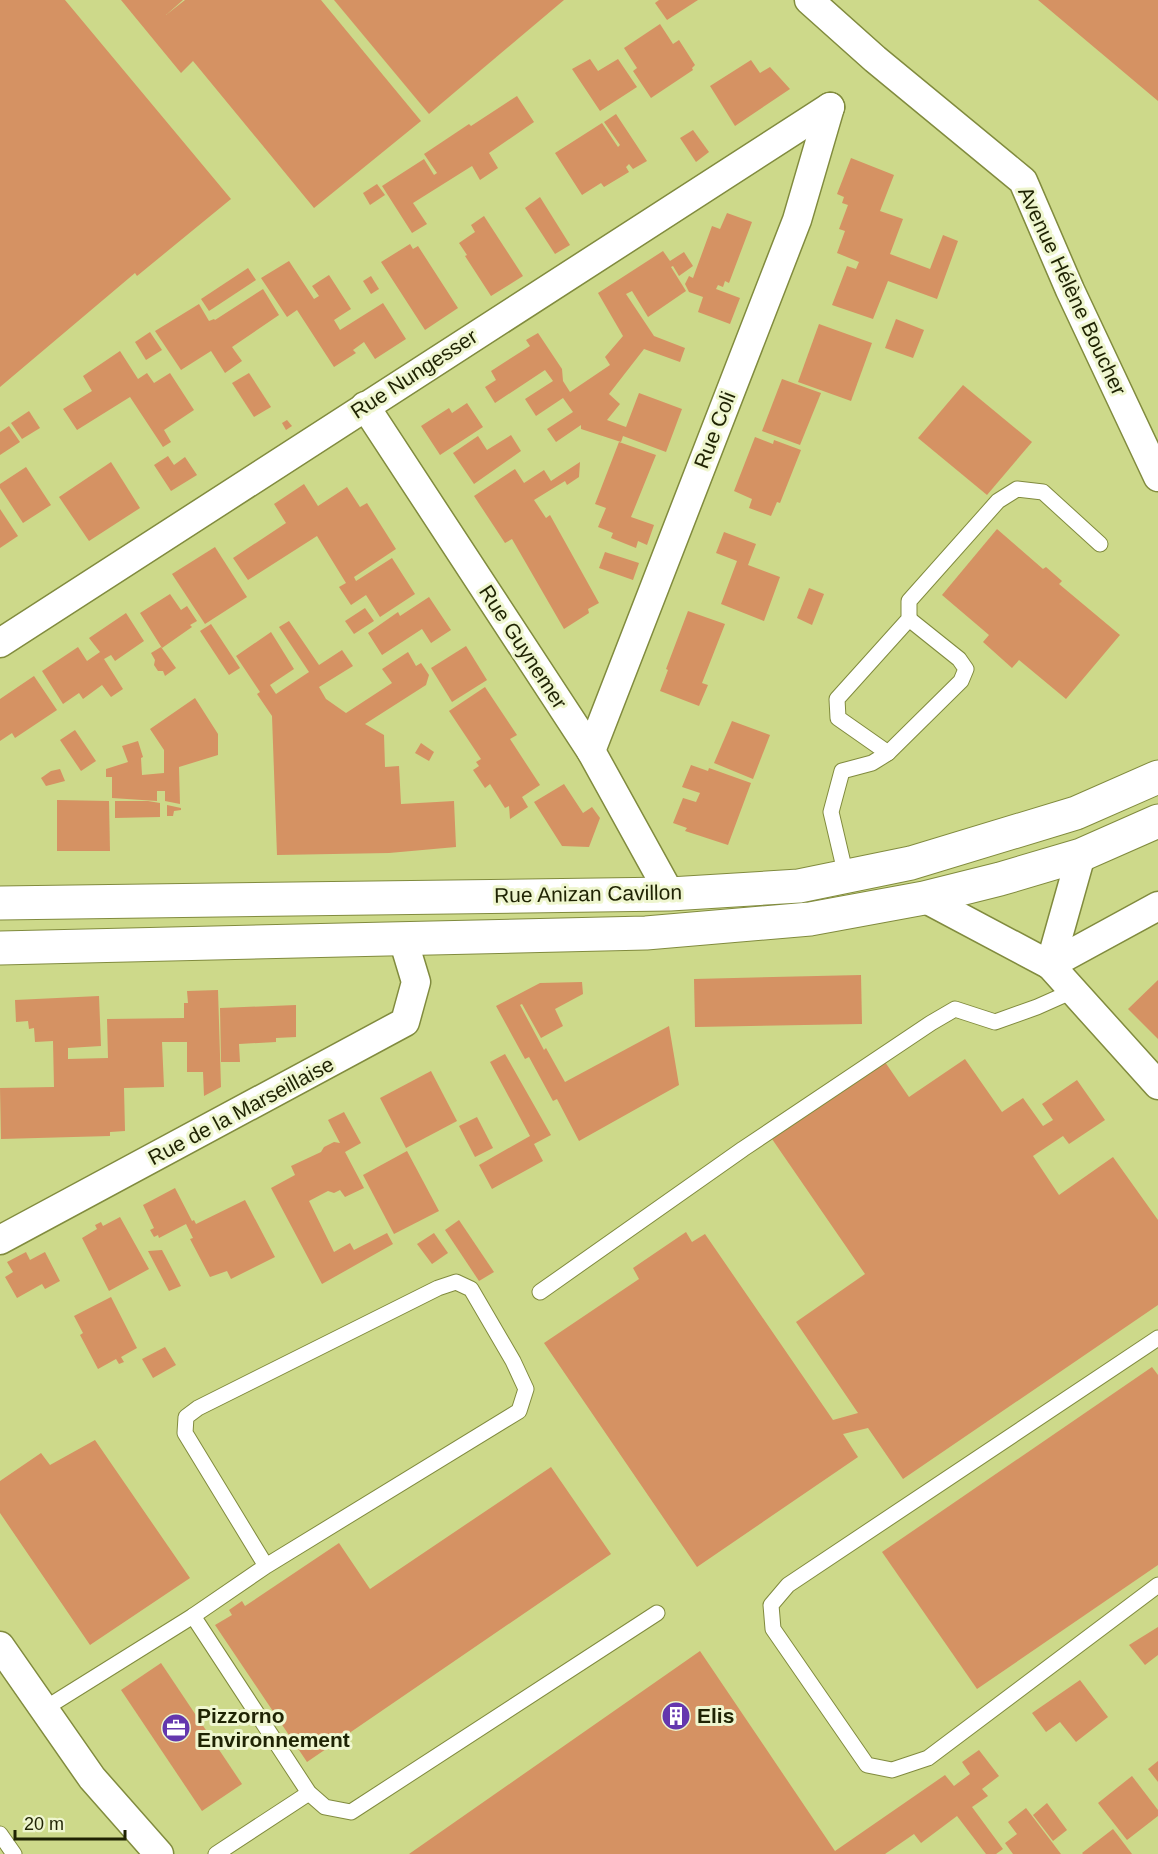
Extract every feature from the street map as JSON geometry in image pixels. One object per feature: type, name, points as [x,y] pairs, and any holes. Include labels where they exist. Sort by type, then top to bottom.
[{"type":"main road","name":"Rue Anizan Cavillon","points":[[0,903],[670,894],[799,886],[911,863],[1076,813],[1158,777]]},
{"type":"main road","name":"Rue Anizan Cavillon","points":[[0,948],[646,933],[810,919],[924,898],[1081,855],[1158,821]]},
{"type":"street","name":"Avenue Hélène Boucher","points":[[809,0],[875,59],[1023,181],[1070,290],[1158,477]]},
{"type":"street","name":"Rue Nungesser","points":[[0,643],[830,107]]},
{"type":"street","name":"Rue Coli","points":[[591,751],[797,220],[830,107]]},
{"type":"street","name":"Rue Guynemer","points":[[365,406],[591,751],[670,894]]},
{"type":"street","points":[[1050,965],[1081,855]]},
{"type":"street","points":[[924,898],[1050,965],[1158,1085]]},
{"type":"street","points":[[1050,965],[1158,906]]},
{"type":"street","name":"Rue de la Marseillaise","points":[[0,1240],[405,1022],[416,982],[404,939]]},
{"type":"street","points":[[0,1646],[92,1778],[159,1854]]},
{"type":"lane","points":[[888,753],[838,718],[837,699],[909,619],[909,601],[998,501],[1017,489],[1043,492],[1100,544]]},
{"type":"lane","points":[[846,876],[831,812],[842,771],[872,763],[888,753],[961,681],[966,669],[959,659],[909,619]]},
{"type":"lane","points":[[540,1292],[743,1149],[931,1023],[955,1010],[995,1022],[1073,991]]},
{"type":"lane","points":[[44,1709],[193,1616],[266,1566],[519,1410],[526,1389],[513,1361],[471,1289],[456,1282],[438,1288],[198,1408],[186,1417],[185,1433],[266,1566]]},
{"type":"lane","points":[[1158,1338],[788,1585],[771,1605],[773,1629],[867,1765],[891,1770],[928,1758],[1158,1585]]},
{"type":"lane","points":[[193,1616],[309,1793],[325,1807],[351,1812],[657,1613]]},
{"type":"lane","points":[[216,1854],[309,1793]]},
{"type":"lane","points":[[0,1834],[14,1854]]},
{"type":"building","points":[[0,0],[65,0],[231,199],[137,276],[135,273],[0,387]]},
{"type":"building","points":[[121,0],[183,0],[166,15],[185,0],[321,0],[421,121],[314,208],[193,61],[181,73]]},
{"type":"building","points":[[334,0],[564,0],[429,114]]},
{"type":"building","points":[[659,0],[698,0],[667,20],[655,3]]},
{"type":"building","points":[[1038,0],[1158,0],[1158,101]]},
{"type":"building","points":[[660,24],[673,44],[679,40],[695,65],[693,70],[651,98],[633,71],[637,68],[624,48]]},
{"type":"building","points":[[590,59],[598,71],[618,59],[637,87],[600,111],[572,69]]},
{"type":"building","points":[[751,60],[760,73],[770,67],[790,89],[735,126],[710,86]]},
{"type":"building","points":[[517,96],[534,122],[489,153],[498,168],[480,180],[472,166],[413,203],[427,224],[412,233],[382,186],[424,159],[434,175],[437,173],[424,154]]},
{"type":"building","points":[[616,114],[647,161],[633,169],[629,164],[626,167],[629,172],[604,187],[601,183],[582,195],[555,153],[602,123],[618,147],[620,145],[604,122]]},
{"type":"building","points":[[693,130],[709,152],[696,162],[680,138]]},
{"type":"building","points":[[851,158],[894,175],[880,211],[903,219],[890,254],[930,269],[943,235],[958,241],[937,299],[888,281],[873,319],[832,305],[847,266],[856,269],[859,262],[837,253],[845,231],[839,229],[848,205],[842,203],[844,197],[837,194]]},
{"type":"building","points":[[377,184],[385,195],[370,205],[363,193]]},
{"type":"building","points":[[540,197],[570,245],[555,254],[525,208]]},
{"type":"building","points":[[727,213],[752,222],[729,283],[725,281],[723,287],[718,285],[716,289],[740,298],[730,324],[698,312],[703,297],[689,292],[685,284],[689,276],[693,278],[712,226],[720,229]]},
{"type":"building","points":[[484,216],[523,276],[491,296],[459,243],[475,232],[471,225]]},
{"type":"building","points":[[410,244],[413,249],[418,246],[458,308],[425,330],[381,262]]},
{"type":"building","points":[[663,251],[670,261],[684,252],[693,266],[679,276],[673,266],[671,267],[686,291],[648,317],[632,291],[626,294],[654,336],[685,348],[680,362],[644,349],[609,394],[620,404],[607,420],[626,427],[639,393],[682,409],[666,452],[623,436],[621,442],[581,429],[581,425],[556,442],[547,429],[573,412],[563,398],[536,416],[525,399],[553,381],[545,370],[495,403],[485,387],[496,380],[491,371],[530,346],[526,340],[538,333],[562,369],[563,381],[570,392],[610,365],[605,357],[623,336],[598,293]]},
{"type":"building","points":[[289,261],[314,299],[319,296],[312,286],[329,275],[351,309],[334,320],[340,330],[383,303],[406,339],[375,359],[364,342],[353,350],[356,353],[334,367],[297,310],[287,317],[261,278]]},
{"type":"building","points":[[248,268],[256,280],[209,311],[201,299]]},
{"type":"building","points":[[371,276],[379,289],[371,294],[363,281]]},
{"type":"building","points":[[263,289],[279,315],[232,347],[242,361],[225,373],[211,351],[181,370],[155,331],[199,304],[209,321],[215,320]]},
{"type":"building","points":[[896,319],[924,330],[913,358],[885,348]]},
{"type":"building","points":[[819,324],[872,343],[851,401],[798,382]]},
{"type":"building","points":[[150,332],[162,350],[146,360],[135,342]]},
{"type":"building","points":[[120,351],[138,379],[147,373],[154,383],[170,373],[194,410],[164,430],[171,442],[163,447],[130,397],[77,430],[63,409],[92,391],[83,376]]},
{"type":"building","points":[[249,373],[271,407],[254,417],[232,383]]},
{"type":"building","points":[[782,379],[821,393],[800,445],[762,431]]},
{"type":"building","points":[[963,385],[1032,442],[987,495],[918,438]]},
{"type":"building","points":[[467,403],[483,427],[440,455],[421,426],[449,408],[452,413]]},
{"type":"building","points":[[29,411],[40,428],[22,439],[11,423]]},
{"type":"building","points":[[287,420],[292,426],[286,430],[282,423]]},
{"type":"building","points":[[9,426],[20,442],[0,455],[0,432]]},
{"type":"building","points":[[511,435],[521,451],[474,484],[453,453],[478,436],[487,450]]},
{"type":"building","points":[[755,437],[773,444],[774,440],[801,450],[780,503],[777,502],[771,516],[749,508],[752,499],[734,491]]},
{"type":"building","points":[[619,442],[656,455],[631,517],[654,525],[647,545],[638,541],[636,548],[611,538],[613,533],[598,527],[606,508],[595,504]]},
{"type":"building","points":[[168,456],[174,465],[185,457],[197,475],[171,491],[154,465]]},
{"type":"building","points":[[111,462],[140,508],[89,541],[59,497]]},
{"type":"building","points":[[580,462],[579,477],[567,485],[565,481],[534,500],[546,518],[550,515],[599,603],[588,609],[589,613],[564,629],[512,539],[505,543],[474,496],[515,469],[524,483],[544,470],[551,481]]},
{"type":"building","points":[[26,467],[51,505],[23,523],[0,488],[0,484]]},
{"type":"building","points":[[304,484],[318,506],[347,487],[360,507],[367,503],[396,549],[354,577],[356,581],[392,558],[415,594],[380,617],[366,595],[351,605],[339,587],[346,583],[317,536],[248,580],[233,558],[286,523],[274,504]]},
{"type":"building","points":[[0,509],[18,536],[0,548]]},
{"type":"building","points":[[997,529],[1043,569],[1046,567],[1062,581],[1059,584],[1120,635],[1066,699],[1019,660],[1012,668],[983,642],[989,635],[942,595]]},
{"type":"building","points":[[724,532],[756,544],[748,565],[780,577],[764,621],[721,604],[737,561],[716,553]]},
{"type":"building","points":[[215,547],[247,597],[205,624],[172,574]]},
{"type":"building","points":[[605,552],[639,563],[633,580],[599,568]]},
{"type":"building","points":[[809,588],[824,594],[812,625],[797,618]]},
{"type":"building","points":[[170,594],[181,610],[187,606],[197,621],[162,648],[140,613]]},
{"type":"building","points":[[429,597],[451,630],[431,643],[422,629],[382,655],[368,633],[398,612],[400,616]]},
{"type":"building","points":[[365,608],[374,621],[354,634],[345,621]]},
{"type":"building","points":[[688,611],[725,624],[702,683],[708,685],[699,706],[660,691]]},
{"type":"building","points":[[126,613],[144,641],[115,661],[111,655],[104,659],[123,689],[111,697],[102,685],[83,699],[79,693],[63,704],[42,671],[78,647],[87,661],[100,652],[89,638]]},
{"type":"building","points":[[289,621],[319,665],[342,650],[353,666],[319,687],[326,699],[346,713],[392,683],[382,669],[408,652],[416,666],[421,663],[429,675],[426,685],[365,724],[384,735],[385,767],[399,766],[401,804],[454,801],[456,847],[389,853],[277,855],[272,716],[257,694],[260,692],[236,656],[271,632],[294,669],[270,685],[276,694],[309,672],[279,627]]},
{"type":"building","points":[[211,624],[240,668],[229,675],[200,631]]},
{"type":"building","points":[[466,646],[487,680],[452,702],[431,668]]},
{"type":"building","points":[[161,647],[176,668],[165,676],[163,671],[158,671],[154,665],[155,660],[151,653]]},
{"type":"building","points":[[34,676],[57,710],[15,738],[12,733],[0,741],[0,699]]},
{"type":"building","points":[[485,687],[517,735],[510,739],[540,785],[522,797],[528,807],[510,819],[509,806],[505,808],[490,784],[485,788],[473,770],[479,766],[476,762],[481,759],[449,711]]},
{"type":"building","points":[[195,698],[218,734],[218,755],[179,767],[180,804],[165,801],[165,791],[157,791],[157,801],[112,798],[112,777],[106,777],[106,769],[128,762],[122,746],[138,741],[143,757],[141,758],[142,775],[164,773],[164,750],[150,729]]},
{"type":"building","points":[[732,721],[770,735],[753,779],[714,763]]},
{"type":"building","points":[[75,730],[96,761],[81,771],[60,740]]},
{"type":"building","points":[[421,743],[434,752],[429,761],[415,753]]},
{"type":"building","points":[[691,765],[708,771],[709,768],[751,783],[728,845],[685,831],[687,828],[673,823],[683,798],[696,802],[700,793],[682,787]]},
{"type":"building","points":[[60,769],[65,781],[46,786],[41,778],[51,771]]},
{"type":"building","points":[[564,784],[583,813],[592,807],[600,818],[589,847],[562,846],[534,802]]},
{"type":"building","points":[[57,800],[109,801],[110,851],[57,851]]},
{"type":"building","points":[[115,801],[160,803],[160,817],[115,818]]},
{"type":"building","points":[[167,805],[181,808],[181,810],[174,811],[173,816],[167,816]]},
{"type":"building","points":[[861,975],[862,1024],[695,1027],[694,979]]},
{"type":"building","points":[[1158,980],[1158,1039],[1128,1009]]},
{"type":"building","points":[[582,982],[583,994],[555,1009],[563,1026],[541,1038],[522,1004],[520,1005],[544,1050],[546,1048],[565,1082],[669,1026],[679,1085],[579,1141],[557,1099],[553,1101],[529,1057],[525,1059],[496,1006],[540,983]]},
{"type":"building","points":[[218,990],[221,1087],[204,1096],[203,1072],[187,1072],[187,1042],[162,1042],[164,1087],[124,1088],[125,1131],[110,1132],[110,1136],[1,1139],[0,1088],[54,1087],[53,1041],[35,1042],[34,1028],[29,1029],[28,1021],[16,1022],[15,1000],[99,996],[101,1046],[68,1048],[68,1059],[108,1058],[107,1019],[184,1018],[184,1003],[188,1003],[187,991]]},
{"type":"building","points":[[296,1005],[296,1037],[276,1038],[276,1042],[239,1044],[240,1062],[221,1062],[220,1008]]},
{"type":"building","points":[[505,1054],[551,1135],[534,1144],[543,1161],[492,1189],[479,1165],[530,1136],[490,1062]]},
{"type":"building","points":[[965,1059],[1002,1112],[1023,1098],[1043,1126],[1053,1120],[1042,1104],[1077,1080],[1105,1120],[1069,1144],[1063,1136],[1033,1156],[1059,1195],[1113,1157],[1158,1220],[1158,1305],[903,1479],[868,1428],[843,1434],[858,1457],[697,1567],[544,1343],[639,1279],[633,1268],[686,1232],[692,1242],[705,1234],[833,1420],[858,1413],[796,1322],[865,1274],[772,1139],[885,1062],[909,1097]]},
{"type":"building","points":[[431,1071],[457,1121],[406,1148],[380,1098]]},
{"type":"building","points":[[344,1112],[361,1143],[345,1152],[364,1188],[345,1197],[340,1190],[334,1193],[328,1191],[309,1201],[334,1252],[350,1243],[354,1250],[387,1233],[393,1244],[322,1284],[271,1188],[295,1175],[291,1166],[321,1152],[324,1147],[334,1142],[340,1143],[328,1120]]},
{"type":"building","points":[[477,1117],[493,1148],[475,1157],[459,1126]]},
{"type":"building","points":[[407,1151],[439,1211],[394,1234],[363,1175]]},
{"type":"building","points":[[175,1188],[192,1221],[194,1220],[196,1224],[245,1200],[275,1257],[231,1279],[227,1271],[210,1277],[190,1239],[193,1238],[186,1224],[159,1238],[158,1235],[154,1237],[150,1230],[154,1228],[143,1205]]},
{"type":"building","points":[[120,1217],[149,1269],[109,1291],[82,1238],[97,1229],[95,1225],[101,1222],[103,1226]]},
{"type":"building","points":[[459,1220],[494,1272],[479,1281],[445,1230]]},
{"type":"building","points":[[434,1233],[448,1253],[432,1264],[417,1244]]},
{"type":"building","points":[[162,1250],[181,1286],[169,1291],[148,1251]]},
{"type":"building","points":[[26,1252],[30,1260],[45,1252],[60,1281],[45,1289],[42,1284],[17,1298],[5,1277],[13,1272],[7,1262]]},
{"type":"building","points":[[111,1297],[137,1348],[121,1357],[124,1362],[119,1364],[116,1359],[98,1369],[80,1335],[83,1333],[74,1316]]},
{"type":"building","points":[[165,1347],[176,1365],[153,1378],[142,1359]]},
{"type":"building","points":[[1152,1367],[1158,1375],[1158,1565],[977,1689],[882,1552]]},
{"type":"building","points":[[95,1440],[190,1578],[90,1645],[0,1513],[0,1481],[41,1453],[50,1465]]},
{"type":"building","points":[[551,1467],[611,1554],[307,1762],[215,1625],[232,1615],[229,1610],[242,1601],[245,1606],[339,1543],[370,1589]]},
{"type":"building","points":[[1158,1627],[1158,1655],[1145,1665],[1129,1645]]},
{"type":"building","name":"Elis","points":[[700,1651],[835,1851],[945,1775],[954,1786],[970,1774],[962,1762],[979,1750],[999,1776],[982,1789],[988,1796],[972,1807],[1003,1849],[996,1854],[986,1854],[957,1816],[921,1843],[914,1834],[885,1854],[409,1854]]},
{"type":"building","points":[[161,1663],[242,1784],[202,1811],[121,1690]]},
{"type":"building","points":[[1080,1680],[1108,1717],[1076,1742],[1060,1722],[1046,1732],[1032,1713]]},
{"type":"building","points":[[1158,1761],[1158,1782],[1148,1769]]},
{"type":"building","points":[[1132,1776],[1158,1810],[1158,1816],[1127,1840],[1098,1803]]},
{"type":"building","points":[[1047,1803],[1067,1830],[1053,1841],[1033,1815]]},
{"type":"building","points":[[1026,1808],[1061,1854],[1013,1854],[1005,1843],[1017,1834],[1008,1822]]},
{"type":"building","points":[[1113,1829],[1132,1854],[1082,1853]]},
{"type":"place","name":"Elis","points":[[676,1716]]},
{"type":"place","name":"Pizzorno Environnement","points":[[176,1728]]}]
